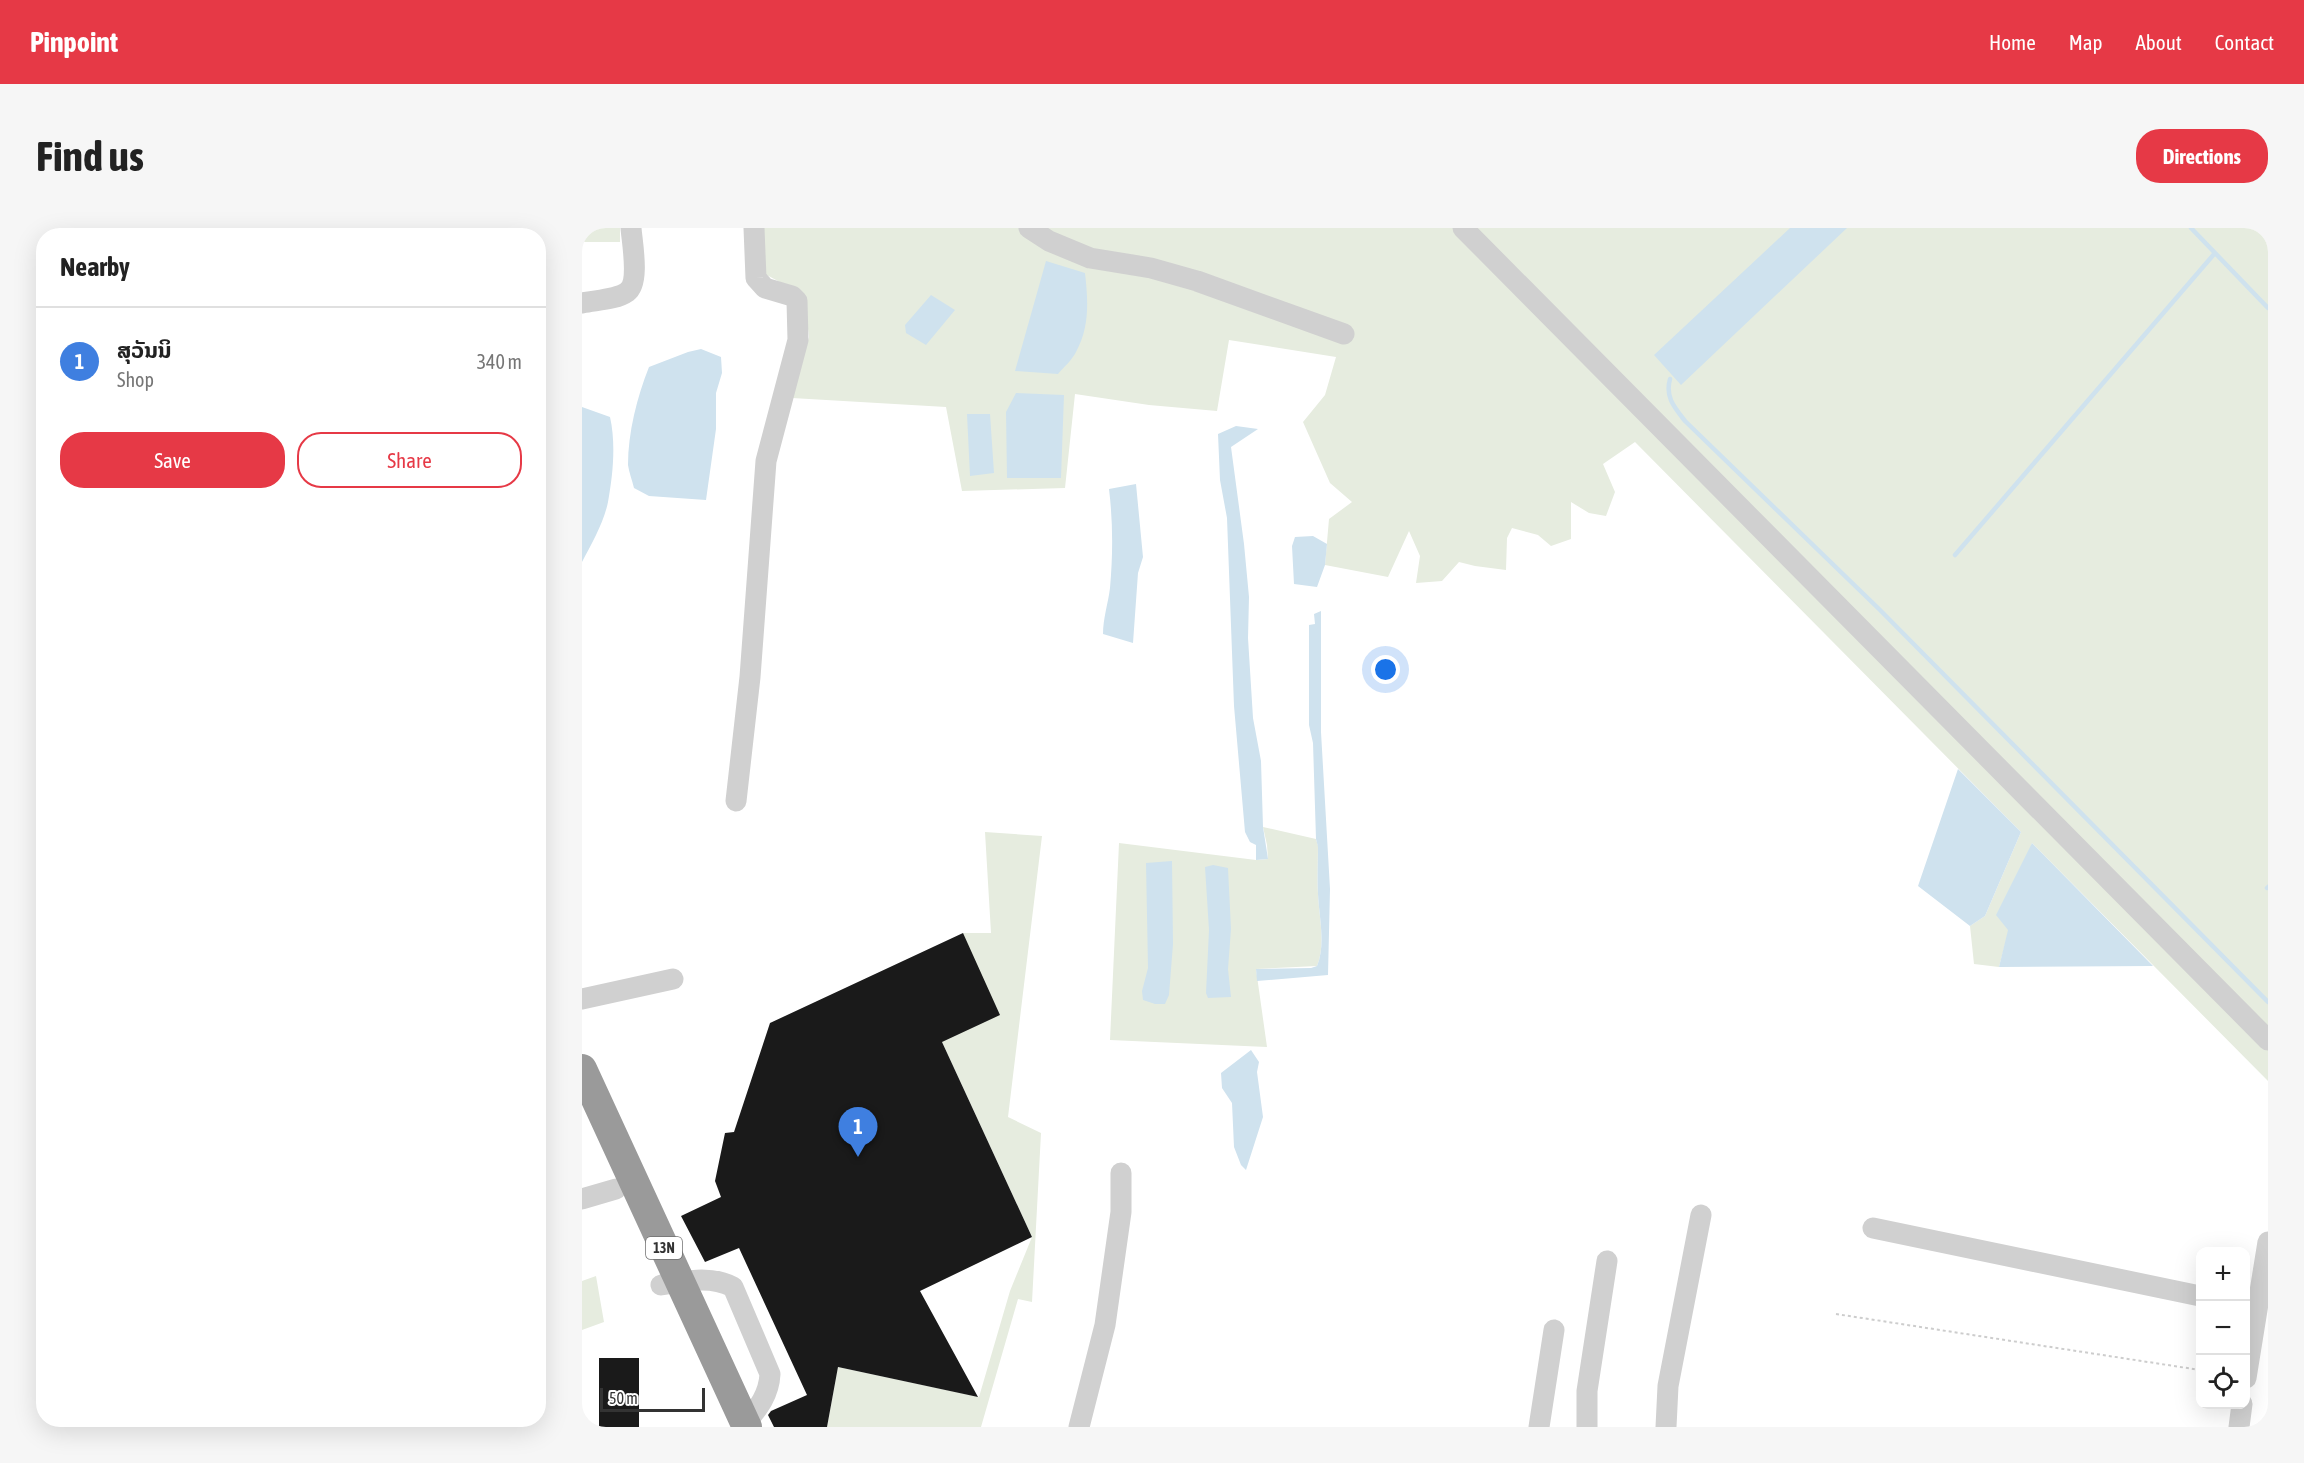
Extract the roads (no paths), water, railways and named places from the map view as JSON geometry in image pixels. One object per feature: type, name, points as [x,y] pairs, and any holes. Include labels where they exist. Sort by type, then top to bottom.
[{"type":"highway","name":"13N","points":[[582,1069],[671,1284],[739,1426]]},
{"type":"highway","name":"13N","points":[[582,1115],[616,1189],[671,1284]]},
{"type":"street","points":[[582,303],[620,295],[633,285],[631,228]]},
{"type":"street","points":[[736,801],[750,677],[766,461],[798,340],[797,301],[792,296],[765,288],[756,278],[754,228]]},
{"type":"street","points":[[1029,228],[1049,241],[1090,258],[1152,268],[1197,281],[1344,334]]},
{"type":"street","points":[[1463,228],[2268,1040]]},
{"type":"street","points":[[582,999],[673,978]]},
{"type":"street","points":[[1078,1427],[1105,1326],[1121,1212],[1121,1173]]},
{"type":"street","points":[[582,1199],[616,1189]]},
{"type":"street","points":[[1666,1427],[1668,1386],[1701,1215]]},
{"type":"street","points":[[1873,1228],[2196,1295]]},
{"type":"street","points":[[2248,1355],[2252,1304],[2268,1242]]},
{"type":"street","points":[[1587,1427],[1587,1391],[1607,1261]]},
{"type":"street","points":[[671,1284],[701,1279],[721,1281],[733,1287],[771,1374],[769,1388],[764,1399],[739,1426]]},
{"type":"street","points":[[1539,1427],[1554,1330]]},
{"type":"street","points":[[2239,1427],[2241,1409]]},
{"type":"water","points":[[1790,228],[1847,228],[1681,385],[1654,355]]},
{"type":"water","points":[[1046,261],[1085,273],[1087,303],[1084,333],[1074,355],[1058,374],[1015,371]]},
{"type":"water","points":[[931,295],[955,310],[926,345],[906,333],[905,325]]},
{"type":"water","points":[[701,349],[721,357],[722,373],[716,393],[716,429],[706,500],[649,496],[634,488],[628,465],[628,453],[637,403],[649,367]]},
{"type":"water","points":[[1016,393],[1064,395],[1061,478],[1007,478],[1006,412]]},
{"type":"water","points":[[582,407],[610,417],[613,459],[606,510],[582,562]]},
{"type":"water","points":[[967,414],[990,414],[994,473],[970,476]]},
{"type":"water","points":[[1236,426],[1258,429],[1231,447],[1249,597],[1248,638],[1253,718],[1261,761],[1263,827],[1268,859],[1256,860],[1256,845],[1250,842],[1245,832],[1234,706],[1227,518],[1220,480],[1218,434]]},
{"type":"water","points":[[1136,484],[1143,557],[1138,573],[1133,643],[1103,634],[1112,563],[1109,489]]},
{"type":"water","points":[[1313,536],[1327,544],[1325,565],[1317,587],[1294,584],[1292,546],[1295,537]]},
{"type":"water","points":[[1321,611],[1321,732],[1330,889],[1328,975],[1257,981],[1256,969],[1311,968],[1317,966],[1320,958],[1322,940],[1318,847],[1313,743],[1309,725],[1309,625],[1315,624],[1314,614]]},
{"type":"water","points":[[1958,769],[2021,832],[1985,916],[1970,926],[1918,886]]},
{"type":"water","points":[[2032,843],[2153,966],[1999,967],[2008,930],[1996,915]]},
{"type":"water","points":[[1172,861],[1173,944],[1169,995],[1165,1004],[1155,1004],[1143,1000],[1142,991],[1148,968],[1146,863]]},
{"type":"water","points":[[1213,865],[1228,868],[1231,929],[1228,969],[1231,997],[1208,998],[1206,993],[1209,930],[1205,867]]},
{"type":"water","points":[[1251,1050],[1259,1062],[1257,1072],[1263,1117],[1246,1170],[1241,1165],[1234,1147],[1232,1103],[1222,1088],[1221,1073]]},
{"type":"waterway","points":[[2191,228],[2268,308]]},
{"type":"waterway","points":[[1955,555],[2215,253]]},
{"type":"waterway","points":[[1670,379],[1670,397],[1685,421],[1879,609],[2268,1002]]},
{"type":"place","name":"ສຸວັນນິ","points":[[858,1157]]}]
